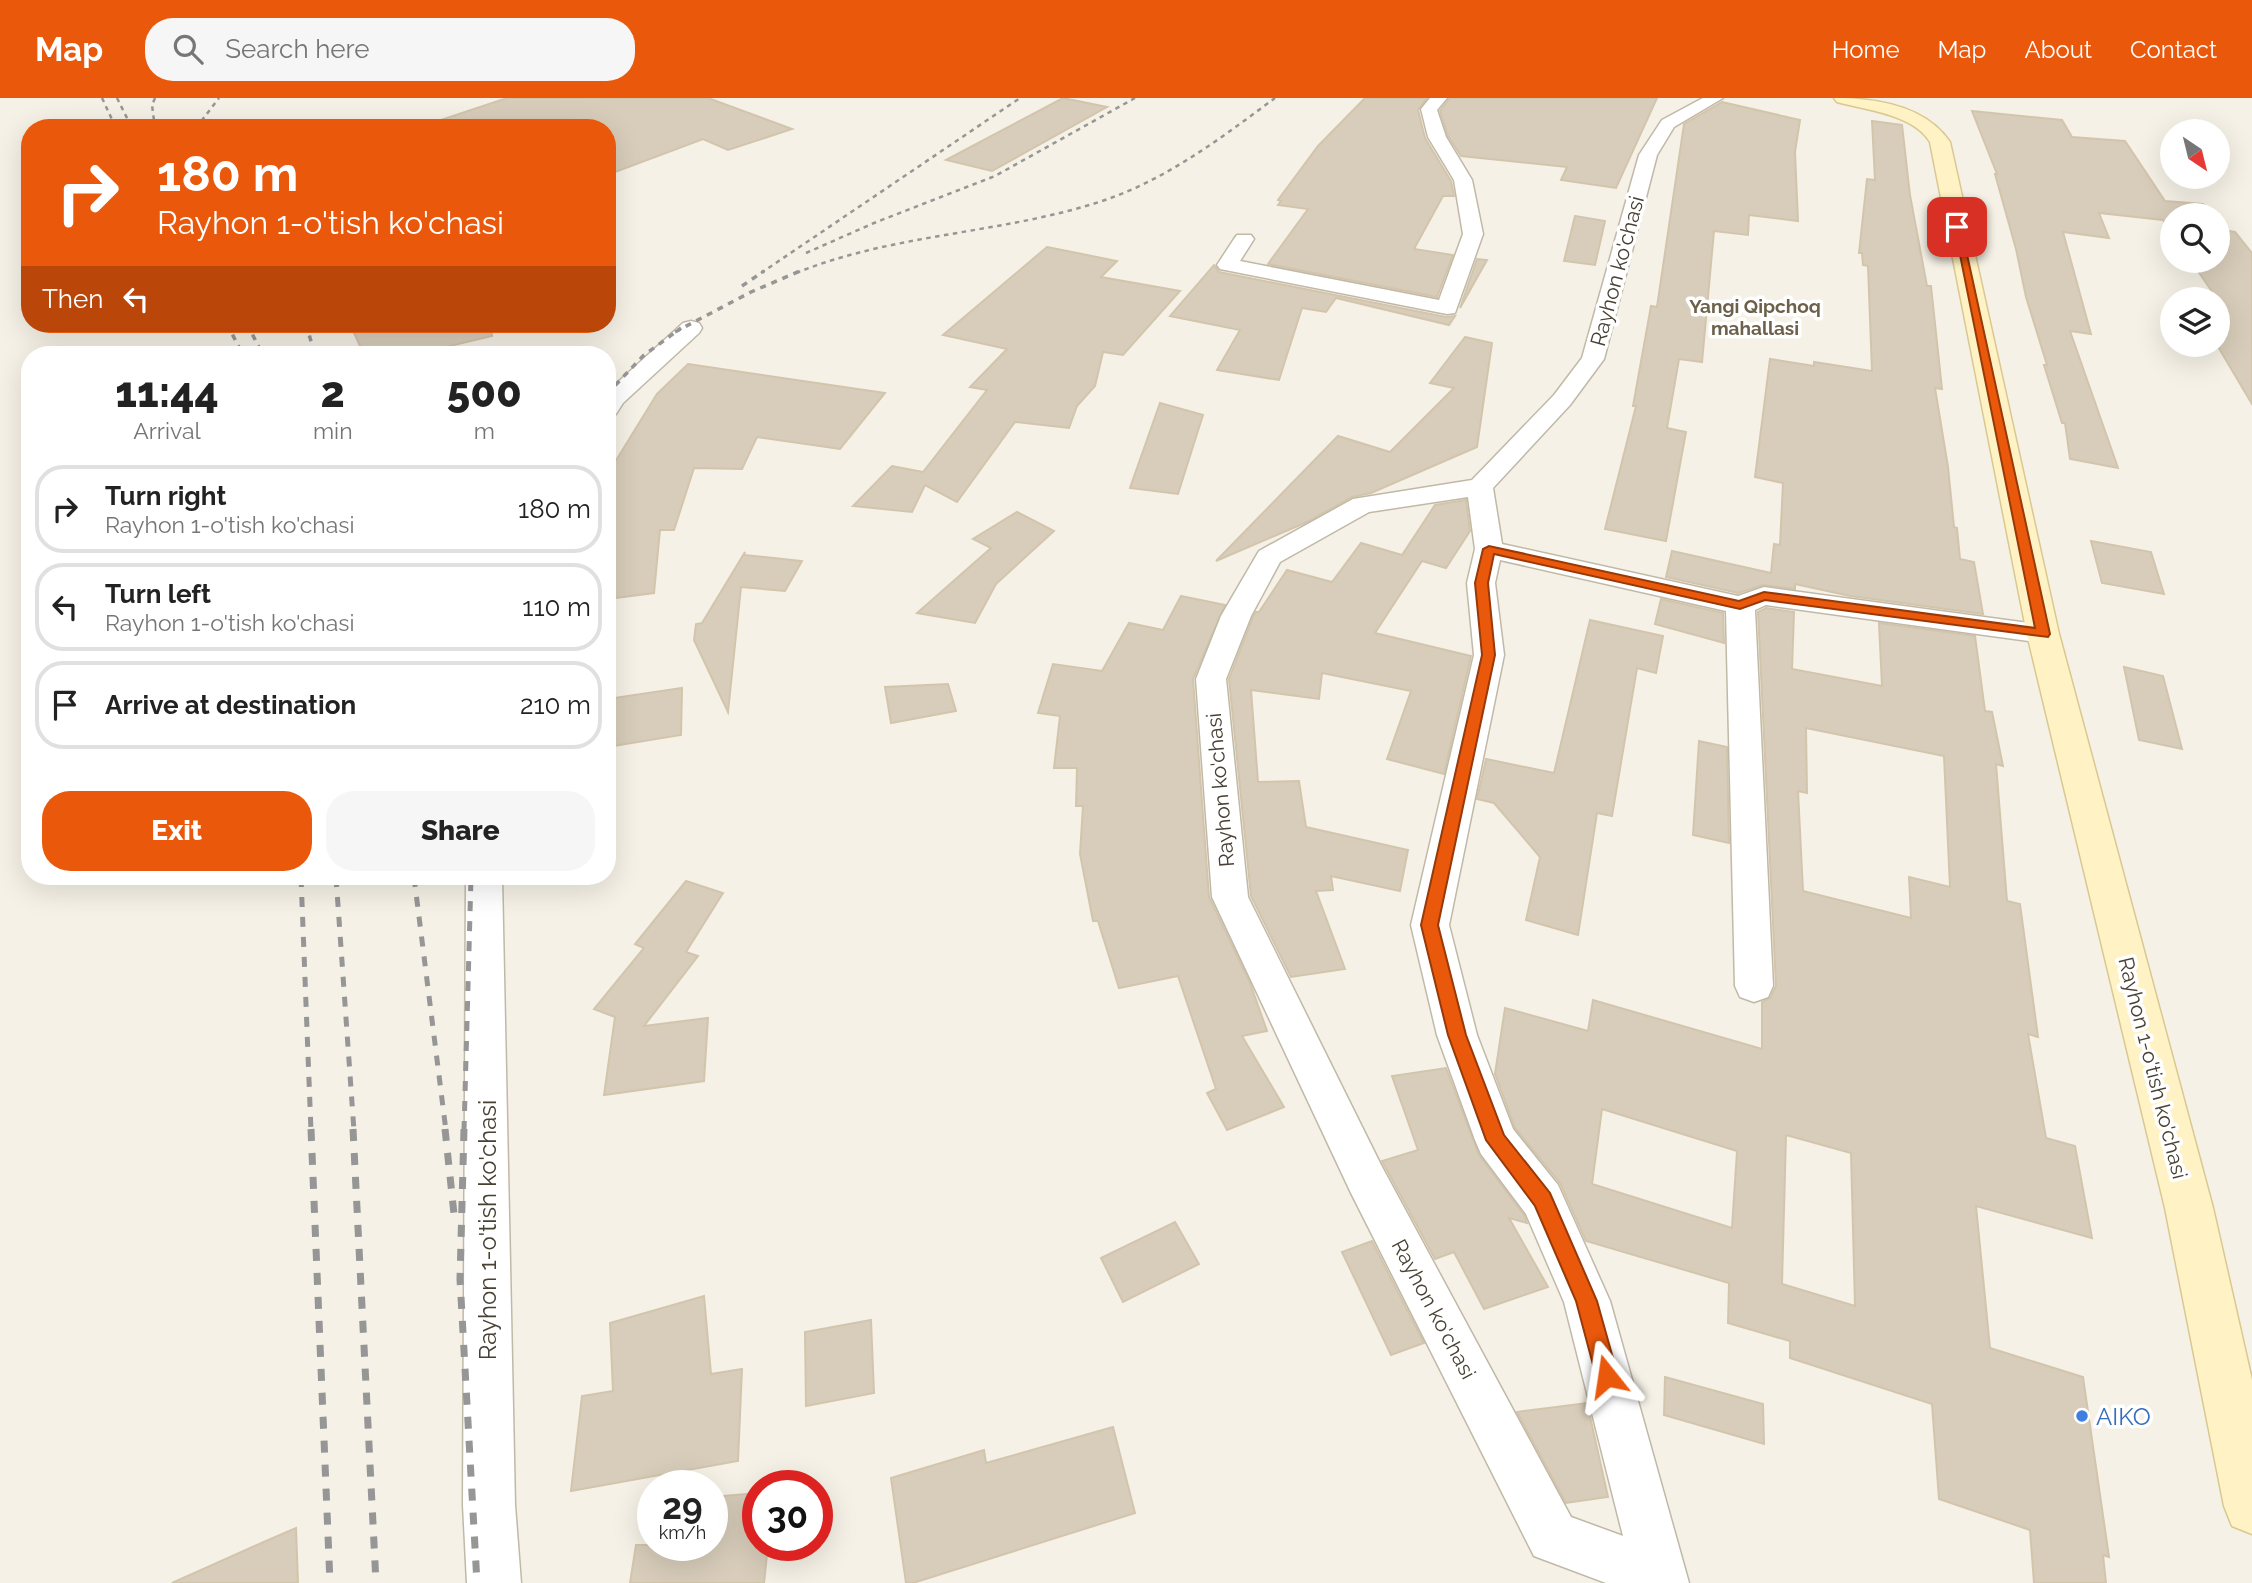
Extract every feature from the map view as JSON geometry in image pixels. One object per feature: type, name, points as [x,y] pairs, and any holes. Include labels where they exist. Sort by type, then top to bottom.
[{"type":"street","points":[[1244,239],[1227,265],[1447,308],[1473,234],[1463,180],[1437,137],[1429,109],[1439,98]]},
{"type":"street","name":"Rayhon ko'chasi","points":[[1661,1580],[1553,1536],[1366,1179],[1230,897],[1210,679],[1236,616],[1269,557],[1362,505],[1480,487],[1562,400],[1593,359],[1648,155],[1668,124],[1715,98]]},
{"type":"street","name":"Rayhon 1-o'tish ko'chasi","points":[[1843,98],[1907,116],[1926,126],[1938,137],[2043,634],[2189,1208],[2252,1506]]},
{"type":"street","points":[[616,396],[691,328]]},
{"type":"street","points":[[1480,487],[1489,549],[1481,583],[1489,655],[1430,925],[1457,1035],[1496,1140],[1542,1200],[1587,1301],[1661,1580]]},
{"type":"street","points":[[1489,549],[1740,605],[1764,596],[2043,634]]},
{"type":"street","points":[[1740,605],[1754,986]]},
{"type":"street","name":"Rayhon 1-o'tish ko'chasi","points":[[484,885],[489,1505],[494,1583]]},
{"type":"building","points":[[507,98],[708,98],[792,129],[728,150],[703,139],[616,172],[616,119],[444,119]]},
{"type":"building","points":[[1063,98],[1107,107],[992,171],[946,160]]},
{"type":"building","points":[[1365,98],[1427,98],[1418,110],[1425,138],[1451,181],[1454,196],[1443,196],[1414,249],[1453,255],[1437,297],[1268,264],[1308,209],[1278,205],[1281,201],[1278,200],[1318,146]]},
{"type":"building","points":[[1450,98],[1657,98],[1616,188],[1561,180],[1567,167],[1461,156],[1448,136],[1440,111]]},
{"type":"building","points":[[1722,102],[1800,120],[1795,152],[1798,221],[1749,215],[1748,235],[1714,231],[1702,362],[1679,359],[1667,428],[1686,432],[1666,541],[1605,529],[1636,406],[1633,406],[1651,306],[1657,307],[1684,124]]},
{"type":"building","points":[[1972,111],[2062,120],[2072,137],[2125,141],[2165,201],[2190,203],[2160,203],[2160,220],[2099,213],[2109,238],[2063,232],[2091,334],[2070,331],[2118,468],[2070,459],[2065,423],[2062,423],[2044,365],[2047,365],[2026,297],[1997,174]]},
{"type":"building","points":[[1872,121],[1902,125],[1910,195],[1927,286],[1931,286],[1942,389],[1935,388],[1948,467],[1954,527],[1957,528],[1960,559],[1974,562],[1983,614],[1850,596],[1795,584],[1795,589],[1763,585],[1738,593],[1666,577],[1672,551],[1771,573],[1774,544],[1780,545],[1783,483],[1755,477],[1770,359],[1814,366],[1814,362],[1872,371],[1868,266],[1863,265],[1862,253],[1859,253],[1867,179],[1875,180]]},
{"type":"building","points":[[1575,216],[1605,221],[1595,265],[1564,261]]},
{"type":"building","points":[[2230,231],[2235,232],[2252,253],[2252,404],[2224,357],[2230,357],[2230,287],[2209,287],[2199,273],[2230,273]]},
{"type":"building","points":[[1047,247],[1117,261],[1101,277],[1180,291],[1123,355],[1103,352],[1095,386],[1077,406],[1069,428],[1015,422],[957,502],[925,485],[912,512],[853,506],[892,466],[923,472],[987,390],[970,387],[1007,349],[943,335]]},
{"type":"building","points":[[1477,259],[1487,260],[1460,308]]},
{"type":"building","points":[[1214,265],[1219,272],[1446,317],[1455,316],[1449,325],[1336,298],[1326,312],[1302,308],[1279,380],[1217,370],[1240,330],[1170,316]]},
{"type":"building","points":[[354,333],[492,333],[492,336],[450,346],[360,346]]},
{"type":"building","points":[[1465,337],[1492,343],[1477,447],[1371,493],[1352,497],[1307,522],[1216,561],[1338,436],[1390,452],[1454,388],[1430,383]]},
{"type":"building","points":[[688,364],[885,393],[840,449],[757,437],[742,469],[694,468],[674,530],[660,530],[654,593],[616,598],[616,460],[657,394]]},
{"type":"building","points":[[1160,403],[1203,415],[1178,494],[1130,488]]},
{"type":"building","points":[[1466,500],[1470,531],[1446,568],[1422,561],[1375,633],[1471,656],[1444,774],[1387,759],[1411,691],[1322,673],[1319,699],[1251,690],[1258,782],[1299,781],[1306,827],[1408,850],[1400,891],[1331,876],[1333,890],[1316,891],[1345,969],[1291,977],[1251,896],[1229,679],[1253,617],[1287,570],[1332,582],[1361,543],[1402,555],[1435,505]]},
{"type":"building","points":[[1017,512],[1054,531],[996,584],[975,623],[917,613],[991,548],[973,539]]},
{"type":"building","points":[[2091,541],[2151,552],[2164,594],[2102,583]]},
{"type":"building","points":[[745,552],[744,555],[802,561],[785,591],[741,587],[728,712],[694,640],[696,624],[702,623]]},
{"type":"building","points":[[1181,596],[1225,605],[1193,679],[1209,897],[1250,983],[1267,1031],[1242,1036],[1284,1107],[1227,1130],[1207,1093],[1216,1089],[1178,976],[1119,988],[1098,921],[1093,921],[1080,854],[1083,806],[1076,806],[1077,768],[1054,768],[1060,716],[1038,713],[1053,664],[1102,671],[1129,623],[1163,630]]},
{"type":"building","points":[[1661,599],[1723,613],[1724,643],[1655,624]]},
{"type":"building","points":[[1766,608],[1794,612],[1792,669],[1882,686],[1879,623],[1975,636],[1985,711],[1992,712],[2003,766],[1996,764],[2007,901],[2020,904],[2038,1037],[2028,1034],[2046,1138],[2075,1146],[2092,1238],[1976,1206],[1990,1348],[2083,1377],[2109,1557],[2103,1555],[2106,1583],[2034,1583],[2030,1530],[1939,1499],[1932,1404],[1790,1358],[1790,1341],[1728,1323],[1729,1283],[1586,1241],[1560,1183],[1515,1128],[1495,1074],[1505,1008],[1588,1031],[1593,1000],[1762,1049],[1762,1002],[1770,998],[1776,986],[1758,612]],"holes":[[[1806,728],[1944,756],[1950,887],[1909,877],[1911,918],[1803,891],[1798,791],[1807,793]],[[1602,1109],[1737,1151],[1732,1228],[1592,1184]],[[1786,1135],[1851,1153],[1855,1306],[1782,1284]]]},
{"type":"building","points":[[1590,620],[1663,636],[1656,673],[1637,668],[1612,816],[1597,813],[1578,935],[1526,920],[1540,857],[1494,803],[1477,799],[1486,759],[1554,773]]},
{"type":"building","points":[[2124,667],[2163,676],[2182,749],[2139,740]]},
{"type":"building","points":[[948,684],[956,711],[891,723],[885,687]]},
{"type":"building","points":[[682,688],[681,735],[616,746],[616,698]]},
{"type":"building","points":[[1699,741],[1727,747],[1729,843],[1693,835]]},
{"type":"building","points":[[686,881],[723,893],[686,952],[698,956],[644,1026],[708,1018],[704,1081],[604,1095],[615,1017],[594,1009],[644,948],[635,944]]},
{"type":"building","points":[[1446,1068],[1479,1155],[1524,1215],[1527,1223],[1509,1218],[1548,1287],[1484,1309],[1454,1252],[1435,1259],[1382,1161],[1418,1150],[1392,1076]]},
{"type":"building","points":[[1175,1222],[1199,1264],[1123,1302],[1101,1258]]},
{"type":"building","points":[[1372,1241],[1424,1343],[1391,1355],[1342,1252]]},
{"type":"building","points":[[704,1296],[711,1374],[742,1369],[738,1461],[688,1470],[637,1470],[637,1479],[571,1491],[582,1396],[613,1391],[610,1323]]},
{"type":"building","points":[[871,1320],[874,1393],[806,1406],[805,1332]]},
{"type":"building","points":[[1665,1377],[1763,1404],[1764,1444],[1664,1415]]},
{"type":"building","points":[[1587,1403],[1608,1497],[1566,1503],[1517,1412]]},
{"type":"building","points":[[1113,1427],[1135,1513],[906,1583],[891,1478],[984,1450],[986,1463]]},
{"type":"building","points":[[742,1494],[742,1561],[766,1561],[764,1583],[630,1583],[636,1545],[637,1561],[728,1561],[728,1496]]},
{"type":"building","points":[[296,1528],[298,1583],[172,1583],[266,1541]]},
{"type":"railway","points":[[102,98],[112,119]]},
{"type":"railway","points":[[117,98],[128,119]]},
{"type":"railway","points":[[154,119],[152,105],[155,98]]},
{"type":"railway","points":[[203,119],[219,98]]},
{"type":"railway","points":[[761,273],[1020,98]]},
{"type":"railway","points":[[806,253],[874,223],[995,176],[1135,98]]},
{"type":"railway","points":[[796,273],[833,260],[910,241],[1026,221],[1102,201],[1171,170],[1275,98]]},
{"type":"railway","points":[[742,286],[764,271]]},
{"type":"railway","points":[[677,331],[751,292],[800,271]]},
{"type":"railway","points":[[677,331],[681,328]]},
{"type":"railway","points":[[616,384],[643,356],[677,331]]},
{"type":"railway","points":[[232,333],[238,346]]},
{"type":"railway","points":[[252,333],[258,346]]},
{"type":"railway","points":[[309,333],[312,346]]},
{"type":"railway","points":[[301,885],[311,1131]]},
{"type":"railway","points":[[337,885],[354,1131]]},
{"type":"railway","points":[[415,885],[446,1131]]},
{"type":"railway","points":[[464,1131],[471,885]]},
{"type":"railway","points":[[311,1129],[330,1583]]},
{"type":"railway","points":[[353,1129],[376,1583]]},
{"type":"railway","points":[[445,1129],[454,1214]]},
{"type":"railway","points":[[464,1129],[460,1279],[477,1583]]},
{"type":"place","name":"AIKO","points":[[2082,1416]]},
{"type":"district","name":"Yangi Qipchoq mahallasi","points":[[1755,317]]},
{"type":"route","points":[[1607,1376],[1587,1301],[1542,1200],[1496,1140],[1457,1035],[1430,925],[1489,655],[1481,583],[1489,549],[1740,605],[1764,596],[2043,634],[1957,227]]}]
